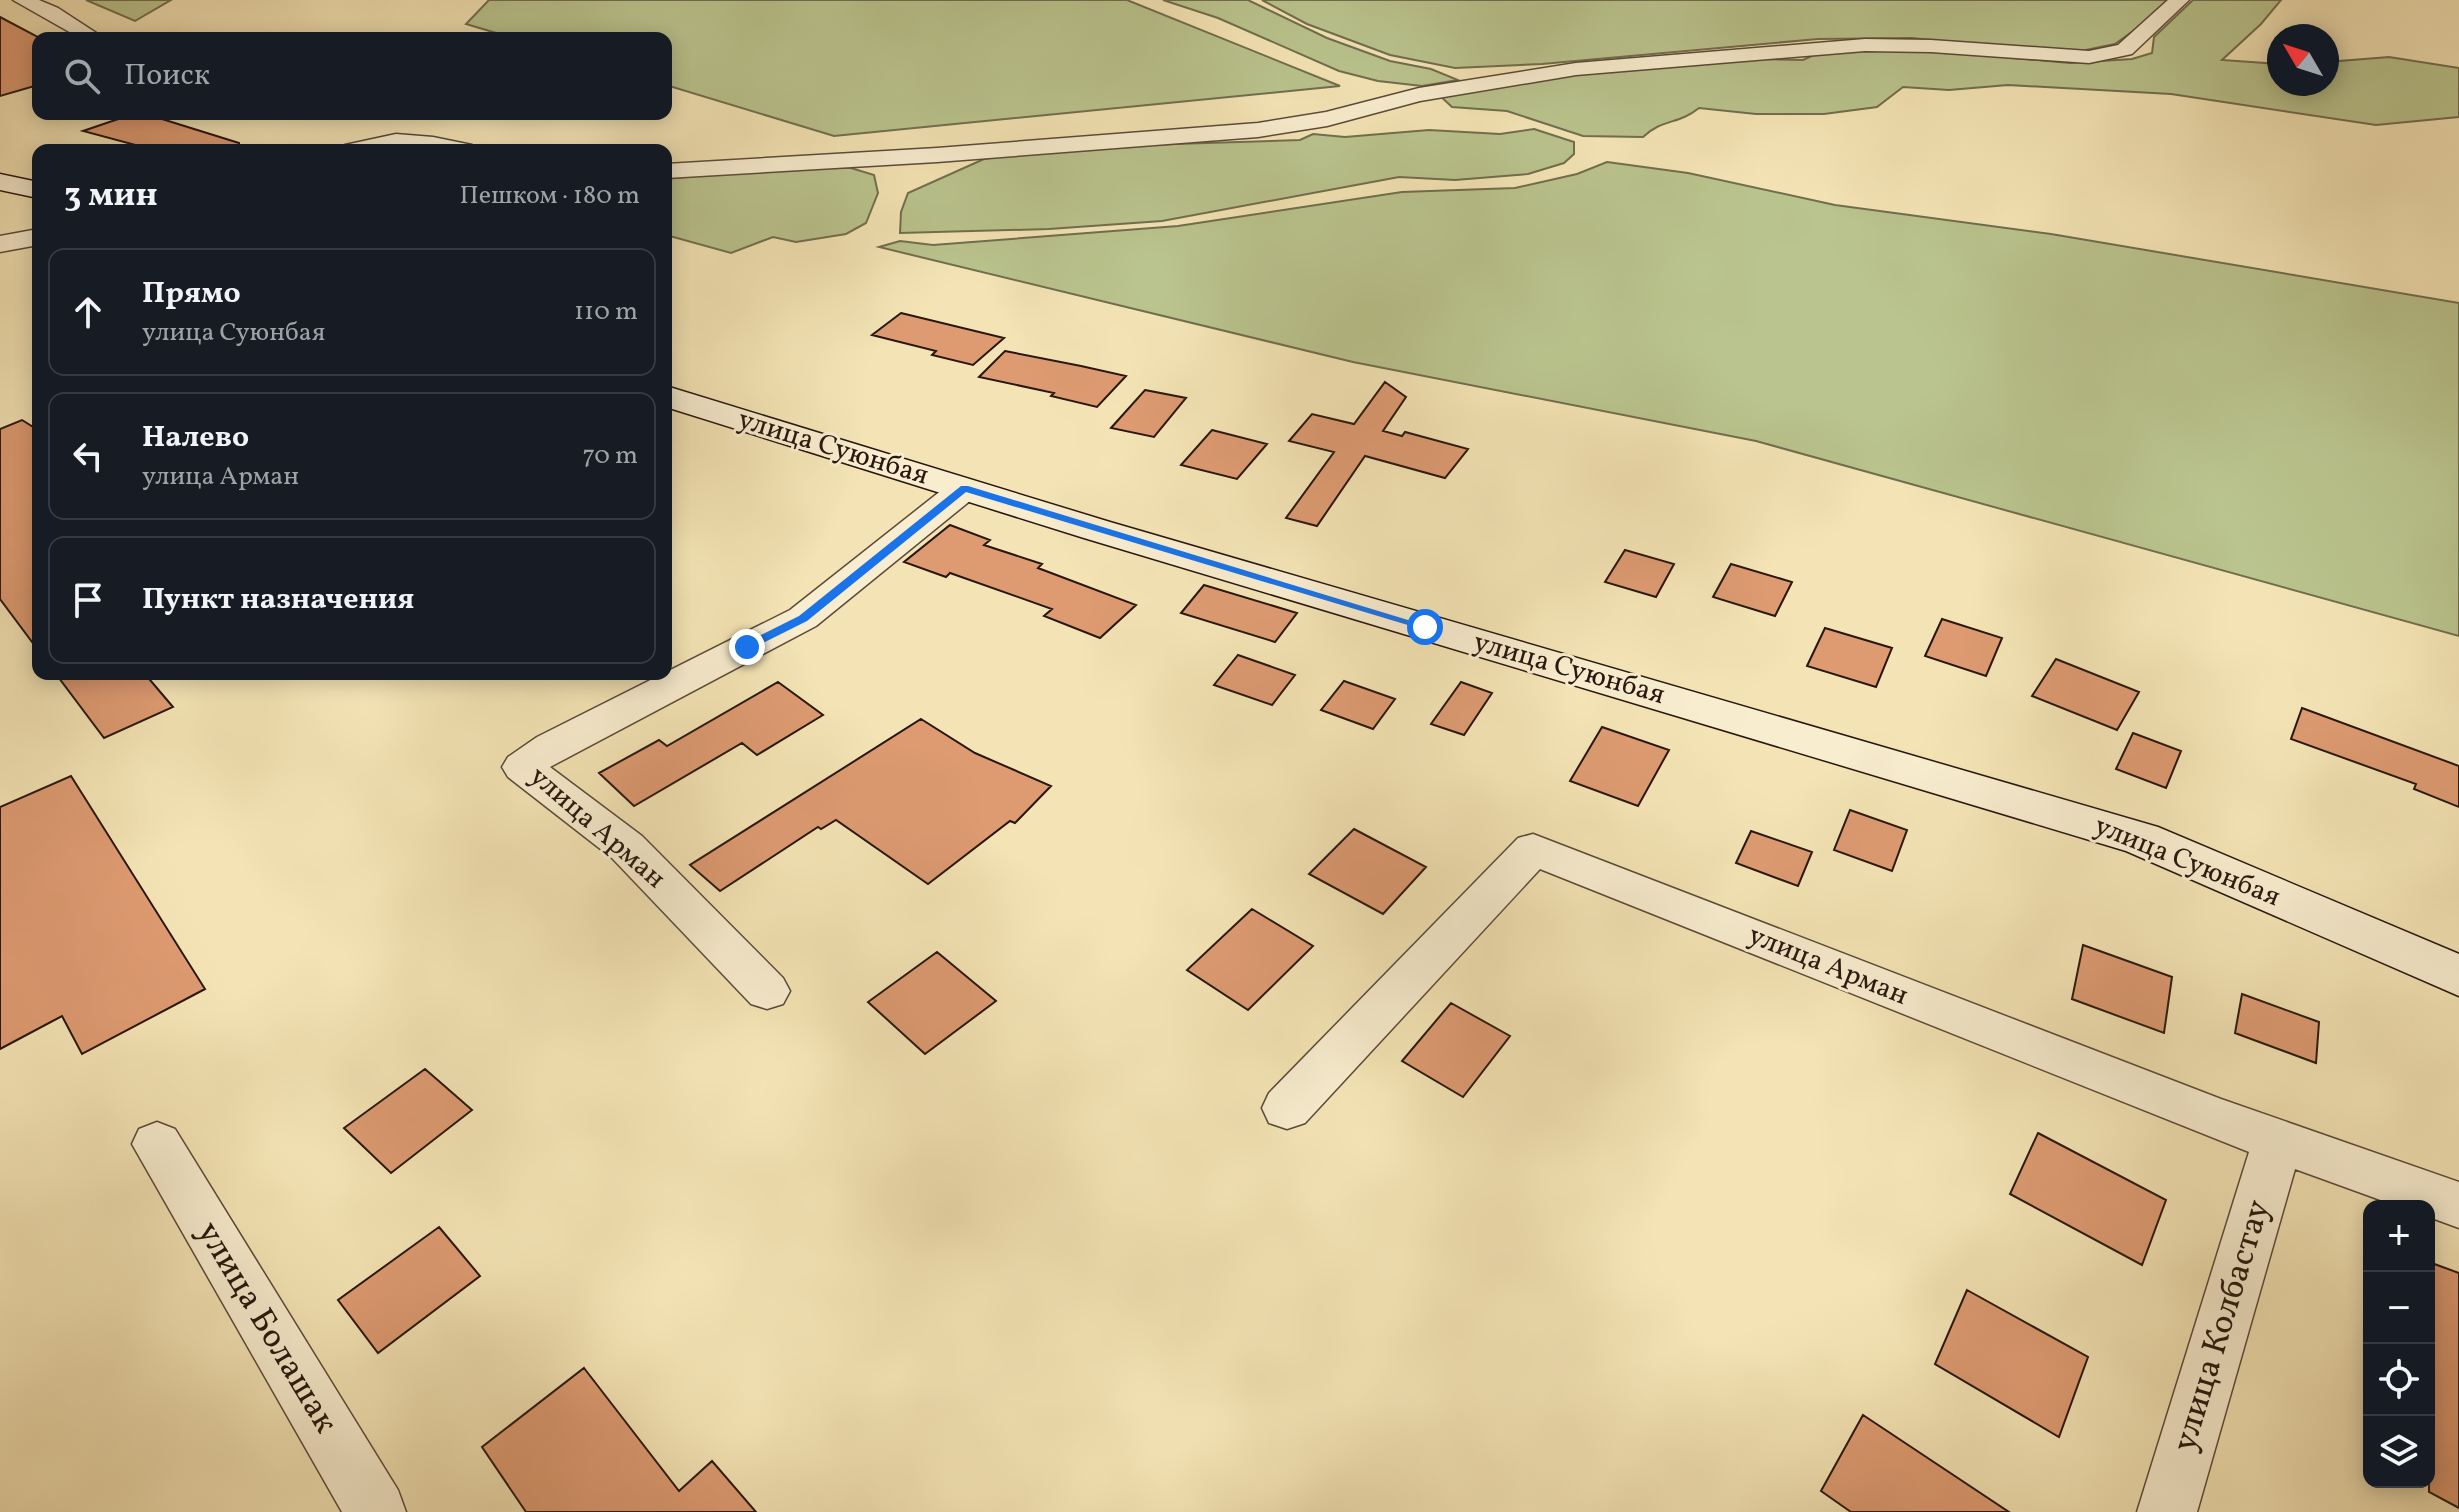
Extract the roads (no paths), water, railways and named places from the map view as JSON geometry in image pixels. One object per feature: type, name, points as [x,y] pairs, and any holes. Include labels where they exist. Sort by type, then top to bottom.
[{"type":"main road","points":[[0,182],[32,189]]},
{"type":"main road","name":"улица Суюнбая","points":[[672,398],[964,489],[2142,839],[2459,976]]},
{"type":"street","points":[[23,0],[84,32]]},
{"type":"street","points":[[672,171],[937,155],[1258,130],[1327,119],[1419,95],[1576,69],[1865,45],[1931,46],[2089,57],[2125,50],[2179,0]]},
{"type":"street","points":[[373,144],[419,139],[439,144]]},
{"type":"street","points":[[0,244],[32,238]]},
{"type":"street","name":"улица Арман","points":[[767,991],[627,847],[522,767],[551,747],[803,618],[964,489]]},
{"type":"street","name":"улица Арман","points":[[1287,1108],[1533,849],[2206,1115],[2459,1205]]},
{"type":"street","name":"улица Колбастау","points":[[2167,1512],[2278,1141]]},
{"type":"street","name":"улица Болашак","points":[[157,1144],[376,1512]]}]
